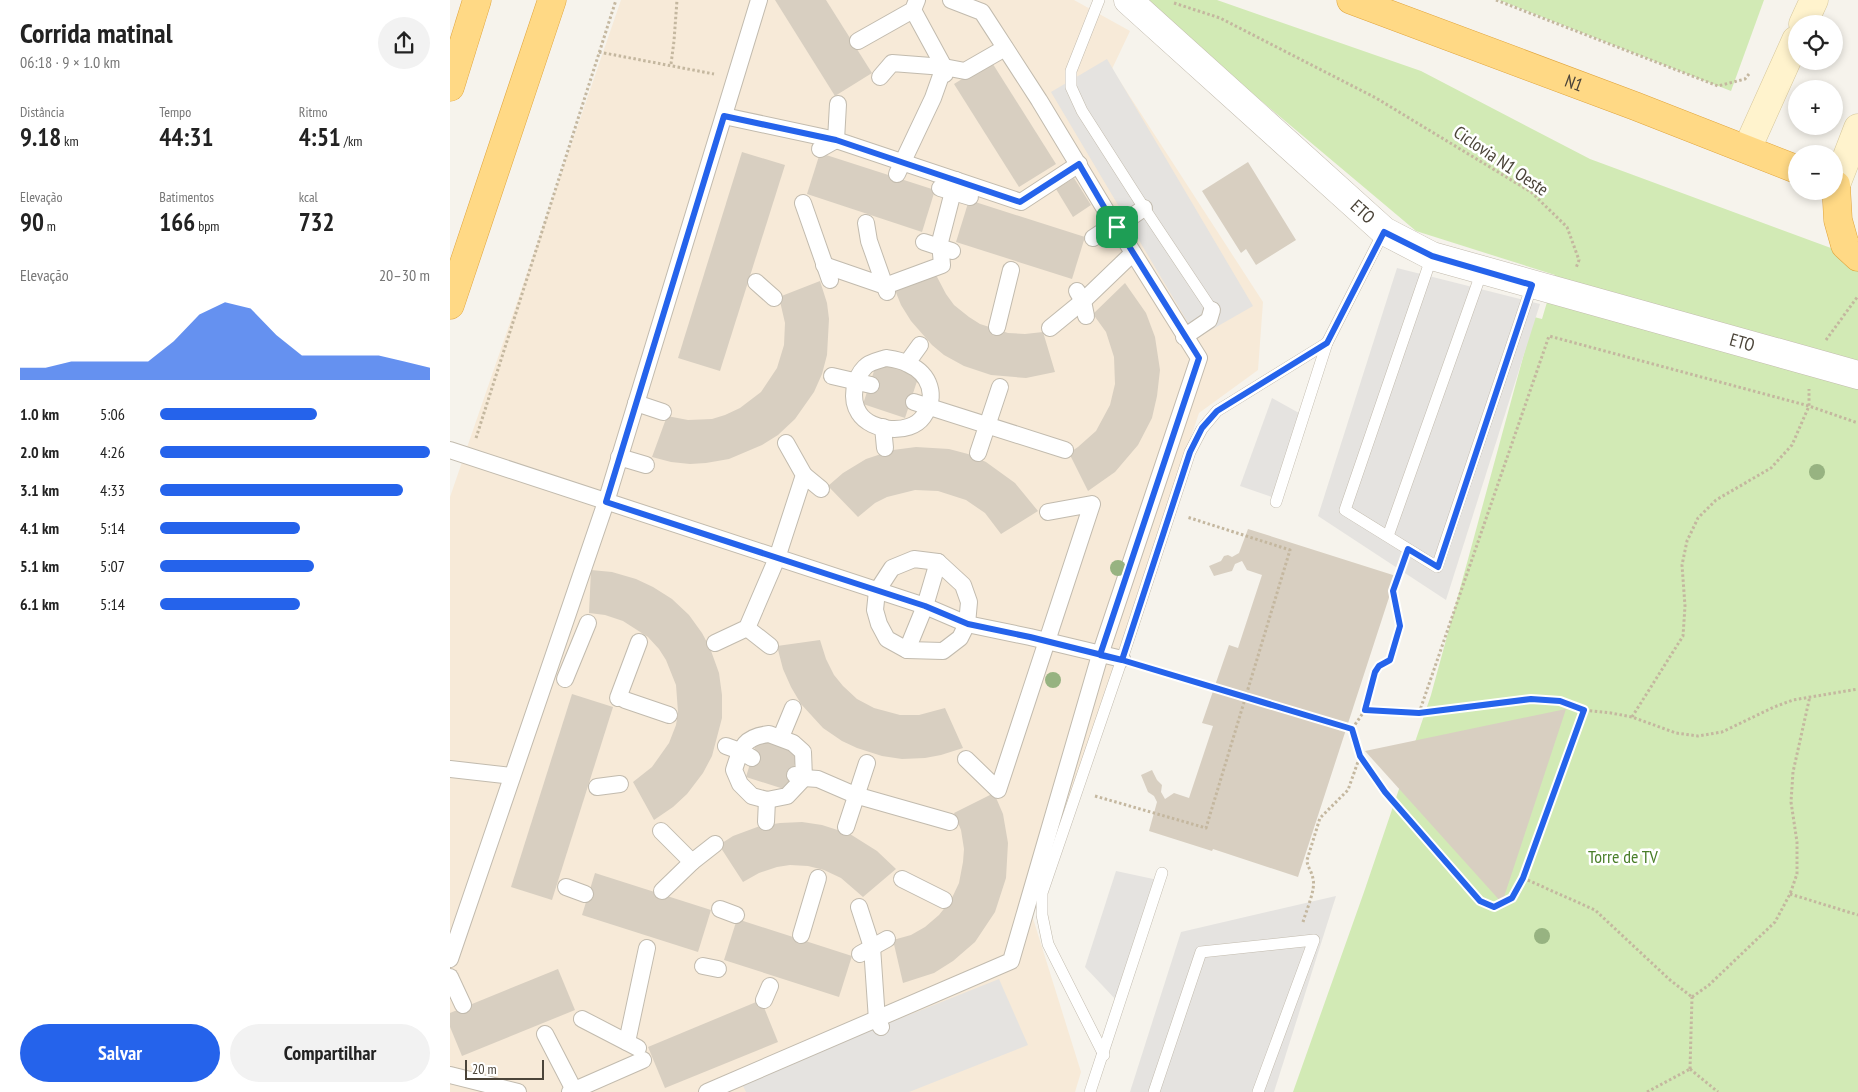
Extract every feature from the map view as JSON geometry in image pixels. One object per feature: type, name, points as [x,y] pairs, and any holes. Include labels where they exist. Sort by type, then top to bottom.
[{"type":"highway","points":[[450,87],[477,0]]},
{"type":"highway","points":[[450,305],[552,0]]},
{"type":"highway","name":"N1","points":[[1351,0],[1788,166]]},
{"type":"highway","points":[[1841,200],[1838,220],[1845,245],[1858,257]]},
{"type":"main road","points":[[1807,15],[1814,0]]},
{"type":"main road","points":[[1748,149],[1788,57]]},
{"type":"main road","points":[[1843,188],[1858,128]]},
{"type":"street","points":[[450,959],[512,776],[587,565],[759,0]]},
{"type":"street","points":[[707,1092],[1001,972],[1011,961],[1100,655],[1199,358],[1184,337],[1079,164],[1045,96],[1005,48],[982,12],[950,0]]},
{"type":"street","name":"ETO","points":[[1128,0],[1384,232],[1432,256],[1858,375]]},
{"type":"street","points":[[858,41],[915,5],[944,67],[948,87]]},
{"type":"street","points":[[880,77],[892,63],[944,67],[964,71],[991,58],[1005,48]]},
{"type":"street","points":[[900,168],[944,67]]},
{"type":"street","points":[[836,140],[838,104]]},
{"type":"street","points":[[724,116],[836,140],[900,168],[950,186],[1020,202],[1079,164]]},
{"type":"street","points":[[820,149],[836,140]]},
{"type":"street","points":[[950,186],[970,197]]},
{"type":"street","points":[[946,250],[940,242],[950,186]]},
{"type":"street","points":[[803,203],[827,273],[886,289],[942,265],[946,250]]},
{"type":"street","points":[[1092,238],[1144,208]]},
{"type":"street","points":[[866,223],[868,241],[886,289]]},
{"type":"street","points":[[924,242],[946,250]]},
{"type":"street","points":[[1050,328],[1082,303],[1133,253]]},
{"type":"street","points":[[996,327],[1011,270]]},
{"type":"street","points":[[756,282],[774,298]]},
{"type":"street","points":[[1184,337],[1209,320],[1212,310]]},
{"type":"street","points":[[907,363],[920,345]]},
{"type":"street","points":[[886,358],[907,363],[922,373],[931,388],[922,404],[922,418],[911,427],[897,429],[869,422],[859,413],[855,398],[863,383],[866,365],[886,358]]},
{"type":"street","points":[[832,376],[863,383]]},
{"type":"street","points":[[978,453],[1000,387]]},
{"type":"street","points":[[636,403],[663,412]]},
{"type":"street","points":[[922,404],[1065,450]]},
{"type":"street","points":[[883,427],[884,448]]},
{"type":"street","points":[[786,443],[804,475],[821,489]]},
{"type":"street","points":[[450,450],[925,606],[968,624],[1122,660]]},
{"type":"street","points":[[619,457],[646,465]]},
{"type":"street","points":[[715,643],[747,628],[777,558],[804,475]]},
{"type":"street","points":[[966,760],[998,790],[1092,504],[1048,512]]},
{"type":"street","points":[[914,559],[938,562],[963,585],[969,602],[968,624],[960,638],[944,651],[907,650],[888,639],[879,624],[875,610],[877,591],[892,568],[914,559]]},
{"type":"street","points":[[907,650],[925,606],[938,562]]},
{"type":"street","points":[[565,679],[588,623]]},
{"type":"street","points":[[747,628],[770,646]]},
{"type":"street","points":[[638,642],[622,699],[669,715]]},
{"type":"street","points":[[781,737],[793,708]]},
{"type":"street","points":[[769,734],[781,737],[793,742],[803,752],[804,778],[787,796],[767,800],[752,796],[740,784],[734,770],[739,752],[745,742],[758,736],[769,734]]},
{"type":"street","points":[[846,827],[867,763]]},
{"type":"street","points":[[450,768],[512,776]]},
{"type":"street","points":[[787,787],[790,788],[794,775],[818,779],[856,795],[950,822]]},
{"type":"street","points":[[597,787],[620,784]]},
{"type":"street","points":[[766,822],[767,800]]},
{"type":"street","points":[[661,831],[692,862]]},
{"type":"street","points":[[662,891],[692,862],[715,844]]},
{"type":"street","points":[[801,935],[818,878]]},
{"type":"street","points":[[902,879],[944,900]]},
{"type":"street","points":[[566,887],[585,894]]},
{"type":"street","points":[[859,907],[879,1023]]},
{"type":"street","points":[[720,909],[736,915]]},
{"type":"street","points":[[866,950],[887,939]]},
{"type":"street","points":[[636,1050],[647,948]]},
{"type":"street","points":[[450,977],[463,1005]]},
{"type":"street","points":[[582,1019],[636,1050]]},
{"type":"street","points":[[546,1034],[573,1091],[636,1050]]},
{"type":"street","points":[[450,1074],[518,1092]]},
{"type":"lane","points":[[1099,0],[1071,71],[1072,88],[1082,110],[1212,310]]},
{"type":"lane","points":[[1276,502],[1327,343],[1384,232]]},
{"type":"lane","points":[[1432,256],[1345,510],[1438,567],[1532,285]]},
{"type":"lane","points":[[1388,536],[1482,271]]},
{"type":"lane","points":[[1104,1055],[1048,944],[1042,915],[1042,893],[1122,660],[1190,452],[1202,428],[1217,411],[1327,343]]},
{"type":"lane","points":[[1090,1092],[1104,1055],[1162,874]]},
{"type":"lane","points":[[1154,1092],[1201,952],[1314,940],[1258,1092]]},
{"type":"path","points":[[470,457],[616,0]]},
{"type":"path","points":[[671,64],[677,0]]},
{"type":"path","name":"Ciclovia N1 Oeste","points":[[1166,0],[1220,18],[1376,98],[1531,192],[1567,227],[1579,260],[1568,293]]},
{"type":"path","points":[[1496,0],[1718,86],[1745,79],[1766,57],[1788,51]]},
{"type":"path","points":[[599,52],[671,64],[735,78]]},
{"type":"path","points":[[1632,717],[1683,636],[1685,606],[1682,565],[1687,541],[1698,518],[1716,500],[1771,468],[1792,446],[1809,406],[1808,377],[1816,353],[1858,296]]},
{"type":"path","points":[[1419,713],[1549,336],[1809,406],[1858,423]]},
{"type":"path","points":[[1077,791],[1206,828],[1290,550],[1170,511]]},
{"type":"path","points":[[1352,729],[1365,710],[1375,672],[1379,666],[1390,660],[1399,632],[1400,626],[1393,591],[1408,549]]},
{"type":"path","points":[[1122,660],[1352,729]]},
{"type":"path","points":[[1365,710],[1419,713],[1531,699],[1560,701],[1584,710],[1611,712],[1632,717],[1676,733],[1698,736],[1722,732],[1774,707],[1810,696],[1858,688]]},
{"type":"path","points":[[1692,997],[1709,985],[1775,922],[1790,894],[1797,874],[1797,842],[1791,802],[1792,772],[1810,696]]},
{"type":"path","points":[[1352,729],[1360,756],[1385,792],[1480,901],[1494,907],[1512,898],[1523,878],[1584,710]]},
{"type":"path","points":[[1297,942],[1314,886],[1313,878],[1307,865],[1320,818],[1348,790],[1360,756]]},
{"type":"path","points":[[1523,878],[1595,910],[1670,980],[1692,997]]},
{"type":"path","points":[[1790,894],[1858,915]]},
{"type":"path","points":[[1690,1069],[1692,997]]},
{"type":"path","points":[[1647,1092],[1690,1069]]},
{"type":"path","points":[[1690,1069],[1718,1092]]},
{"type":"shaded area","points":[[621,0],[1074,0],[1130,31],[1112,69],[1263,302],[1258,370],[1199,413],[1031,912],[1081,1072],[1075,1092],[450,1092],[450,497]]},
{"type":"shaded area","points":[[1107,59],[1253,306],[1197,338],[1051,92]]},
{"type":"shaded area","points":[[1397,268],[1540,304],[1446,600],[1318,516]]},
{"type":"shaded area","points":[[1272,398],[1308,418],[1281,500],[1240,486]]},
{"type":"shaded area","points":[[1116,871],[1158,880],[1118,1002],[1085,967]]},
{"type":"shaded area","points":[[1336,896],[1274,1092],[1130,1092],[1181,932]]},
{"type":"shaded area","points":[[999,979],[1028,1045],[909,1092],[746,1092],[741,1082]]},
{"type":"green space","name":"Torre de TV","points":[[1141,0],[1217,0],[1421,71],[1590,159],[1858,258],[1858,1092],[1293,1092],[1431,695],[1534,317],[1542,319],[1555,275],[1416,231]]},
{"type":"green space","points":[[1499,0],[1764,0],[1731,91]]},
{"type":"building","points":[[775,0],[826,0],[872,73],[835,96]]},
{"type":"building","points":[[991,61],[1056,164],[1019,187],[954,84]]},
{"type":"building","points":[[742,152],[785,165],[720,371],[678,358]]},
{"type":"building","points":[[820,153],[935,190],[922,232],[807,194]]},
{"type":"building","points":[[1248,162],[1296,240],[1256,265],[1246,249],[1241,253],[1202,191]]},
{"type":"building","points":[[1074,178],[1091,205],[1073,217],[1056,189]]},
{"type":"building","points":[[969,200],[1085,237],[1072,279],[956,242]]},
{"type":"building","points":[[936,275],[954,305],[980,324],[1008,333],[1043,332],[1055,372],[1026,378],[991,375],[964,366],[944,355],[932,345],[911,321],[901,305],[895,290]]},
{"type":"building","points":[[820,281],[827,303],[829,319],[827,355],[822,374],[814,392],[795,419],[778,435],[762,445],[729,459],[690,464],[652,457],[667,416],[688,420],[712,419],[740,408],[761,392],[777,368],[784,345],[785,323],[779,297]]},
{"type":"building","points":[[1125,283],[1146,313],[1155,337],[1160,370],[1157,396],[1152,418],[1138,445],[1115,472],[1088,491],[1069,453],[1096,431],[1110,405],[1115,384],[1114,357],[1106,332],[1093,314]]},
{"type":"building","points":[[877,362],[919,375],[905,418],[863,404]]},
{"type":"building","points":[[916,447],[949,449],[968,454],[986,462],[1015,483],[1038,511],[1001,534],[985,513],[966,500],[938,491],[915,490],[887,497],[875,503],[858,517],[828,486],[843,473],[866,459],[893,450]]},
{"type":"building","points":[[1248,529],[1396,576],[1298,877],[1213,849],[1212,851],[1149,831],[1157,802],[1154,796],[1148,792],[1141,775],[1152,770],[1162,785],[1161,792],[1165,799],[1174,793],[1189,798],[1213,726],[1202,723],[1229,645],[1238,648],[1262,575],[1247,570],[1242,561],[1235,564],[1232,571],[1214,576],[1209,566],[1221,561],[1224,556],[1232,557],[1239,553]]},
{"type":"building","points":[[591,570],[612,572],[636,579],[672,599],[689,615],[702,633],[719,673],[722,695],[722,718],[712,756],[703,773],[687,794],[673,807],[654,820],[633,782],[652,767],[669,743],[676,725],[678,712],[676,685],[666,660],[648,637],[623,621],[605,615],[589,613]]},
{"type":"building","points":[[820,640],[834,675],[857,699],[874,708],[900,715],[919,715],[945,708],[963,748],[925,758],[902,759],[882,756],[857,748],[842,741],[823,728],[801,704],[791,687],[783,669],[777,646]]},
{"type":"building","points":[[572,694],[613,707],[552,900],[511,887]]},
{"type":"building","points":[[1566,709],[1502,903],[1365,751]]},
{"type":"building","points":[[759,734],[800,747],[787,790],[746,777]]},
{"type":"building","points":[[994,793],[1003,814],[1008,843],[1006,878],[995,912],[975,942],[953,961],[934,973],[903,983],[893,940],[911,935],[925,927],[939,915],[951,900],[959,883],[964,849],[961,830],[954,813]]},
{"type":"building","points":[[802,822],[822,825],[850,834],[877,851],[896,869],[863,897],[841,878],[824,870],[808,866],[790,865],[777,867],[759,873],[743,882],[719,845],[733,836],[760,826]]},
{"type":"building","points":[[595,873],[711,910],[698,952],[582,915]]},
{"type":"building","points":[[737,919],[852,956],[839,997],[724,960]]},
{"type":"building","points":[[558,969],[575,1010],[462,1056],[450,1027],[450,1013]]},
{"type":"building","points":[[761,1000],[778,1042],[665,1088],[648,1047]]},
{"type":"route","points":[[1117,227],[1079,164],[1020,202],[836,140],[724,116],[606,502],[925,606],[968,624],[998,632],[1030,637],[1100,655],[1122,660],[1190,452],[1202,428],[1217,411],[1327,343],[1384,232],[1432,256],[1532,285],[1438,567],[1408,549],[1393,591],[1400,626],[1399,632],[1390,660],[1379,666],[1375,672],[1365,710],[1419,713],[1531,699],[1560,701],[1584,710],[1523,878],[1512,898],[1494,907],[1480,901],[1385,792],[1360,756],[1352,729],[1100,655],[1199,358],[1184,337],[1117,227]]}]
